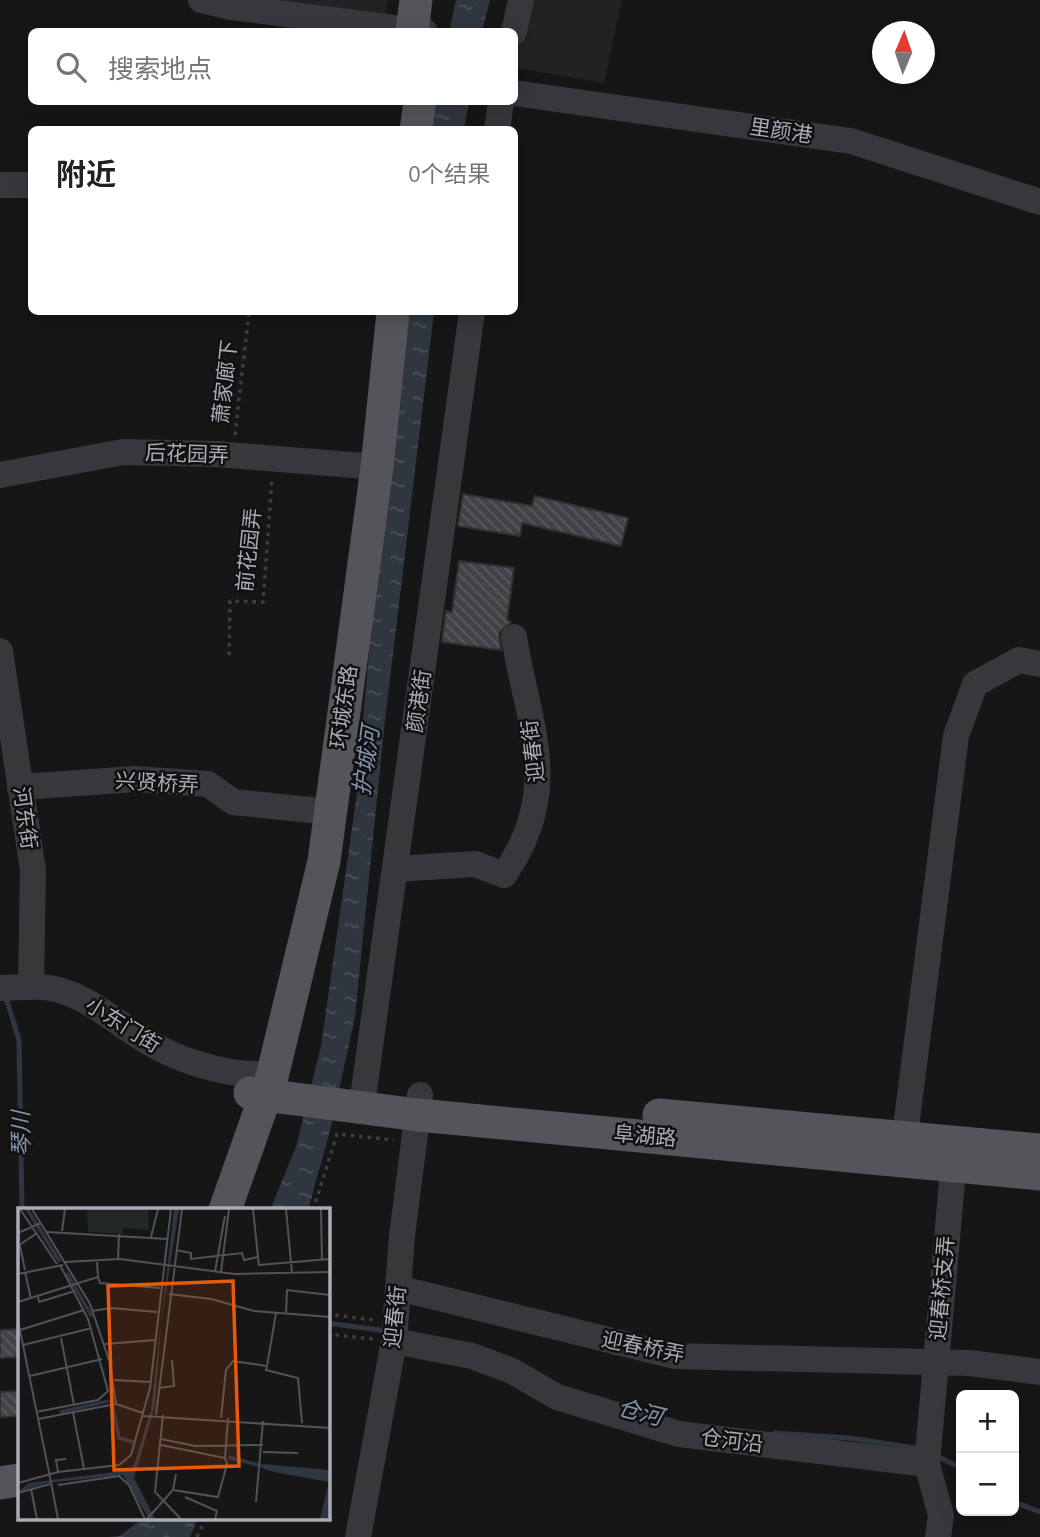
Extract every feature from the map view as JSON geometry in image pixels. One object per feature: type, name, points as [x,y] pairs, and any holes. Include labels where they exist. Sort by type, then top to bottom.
[{"type":"main road","points":[[419,25],[433,0]]},
{"type":"main road","points":[[399,126],[402,105]]},
{"type":"main road","points":[[417,126],[420,105]]},
{"type":"main road","name":"环城东路","points":[[368,467],[376,315]]},
{"type":"main road","name":"环城东路","points":[[267,1085],[324,861],[322,811],[368,467],[393,315]]},
{"type":"main road","points":[[212,1208],[267,1085]]},
{"type":"main road","points":[[226,1208],[267,1085]]},
{"type":"main road","name":"阜湖路","points":[[267,1085],[351,1095],[417,1118],[955,1152],[1040,1150]]},
{"type":"main road","name":"阜湖路","points":[[417,1118],[905,1135],[955,1152],[1040,1174]]},
{"type":"main road","points":[[0,1483],[18,1480]]},
{"type":"main road","points":[[0,1495],[18,1495]]},
{"type":"street","points":[[201,0],[230,8],[419,25]]},
{"type":"street","points":[[515,28],[521,0]]},
{"type":"street","name":"里颜港","points":[[518,94],[851,141],[1040,202]]},
{"type":"street","points":[[498,126],[501,105]]},
{"type":"street","points":[[0,185],[28,185]]},
{"type":"street","name":"颜港街","points":[[351,1095],[396,869],[472,315]]},
{"type":"street","name":"后花园弄","points":[[0,475],[122,452],[233,456],[368,467]]},
{"type":"street","name":"迎春街","points":[[396,869],[475,864],[504,875],[520,851],[538,801],[539,764],[514,637]]},
{"type":"street","name":"河东街","points":[[0,651],[14,797],[33,870],[16,987]]},
{"type":"street","points":[[905,1135],[956,736],[975,684],[1018,660],[1040,664]]},
{"type":"street","name":"兴贤桥弄","points":[[14,797],[135,779],[208,784],[233,802],[322,811]]},
{"type":"street","name":"小东门街","points":[[16,987],[58,990],[88,1001],[162,1049],[267,1085]]},
{"type":"street","name":"迎春街","points":[[358,1537],[396,1315],[417,1118]]},
{"type":"street","name":"迎春桥支弄","points":[[927,1464],[955,1152]]},
{"type":"street","name":"迎春桥弄","points":[[396,1315],[674,1356],[936,1362],[1002,1366],[1040,1372]]},
{"type":"street","name":"仓河沿","points":[[396,1315],[472,1356],[512,1371],[557,1397],[679,1434],[927,1464]]},
{"type":"street","points":[[927,1464],[942,1515],[937,1537]]},
{"type":"path","name":"萧家廊下","points":[[233,456],[249,315]]},
{"type":"path","name":"前花园弄","points":[[229,655],[230,601],[263,602],[274,459]]},
{"type":"path","points":[[314,1208],[337,1134],[417,1118]]},
{"type":"path","points":[[329,1314],[389,1322],[396,1315]]},
{"type":"path","points":[[329,1333],[396,1315]]},
{"type":"path","points":[[197,1537],[205,1520]]},
{"type":"shaded area","points":[[249,0],[388,0],[385,18]]},
{"type":"shaded area","points":[[521,0],[622,0],[604,83],[518,69],[516,28]]},
{"type":"water","points":[[456,0],[490,0],[483,28],[450,28]]},
{"type":"water","points":[[437,105],[468,105],[465,126],[434,126]]},
{"type":"water","name":"护城河","points":[[405,315],[434,315],[384,729],[355,1017],[331,1127],[309,1208],[271,1208],[296,1147],[321,1046],[356,800],[378,550]]},
{"type":"water","points":[[140,1520],[197,1520],[190,1537],[108,1537],[120,1536]]},
{"type":"building","points":[[463,494],[532,506],[535,496],[628,518],[621,546],[522,523],[520,536],[458,526]]},
{"type":"building","points":[[459,561],[514,568],[507,620],[511,622],[499,633],[501,650],[442,642],[446,611],[452,612]]},
{"type":"building","points":[[18,1329],[18,1357],[0,1358],[0,1330]]},
{"type":"building","points":[[18,1391],[18,1416],[0,1417],[0,1392]]},
{"type":"waterway","name":"琴川","points":[[5,994],[19,1040],[22,1208]]},
{"type":"waterway","name":"仓河","points":[[329,1323],[387,1331]]},
{"type":"waterway","name":"仓河","points":[[775,1433],[850,1438],[922,1449]]},
{"type":"waterway","name":"仓河","points":[[937,1456],[956,1466]]},
{"type":"waterway","name":"仓河","points":[[1019,1504],[1040,1512]]}]
